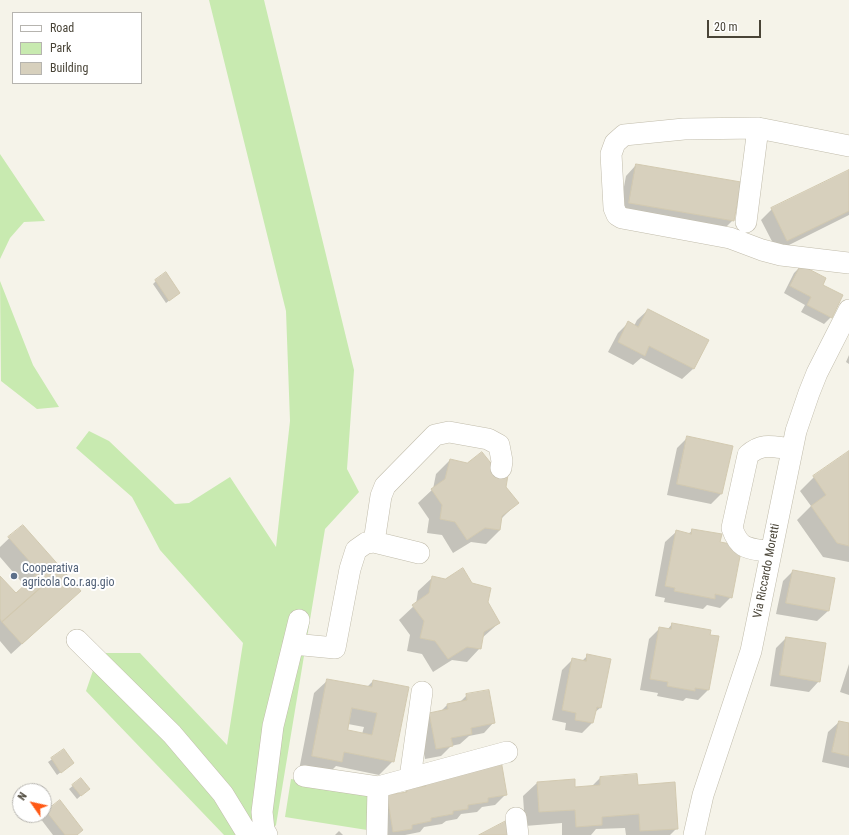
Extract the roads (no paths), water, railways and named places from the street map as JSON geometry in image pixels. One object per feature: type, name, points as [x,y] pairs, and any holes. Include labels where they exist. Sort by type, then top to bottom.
[{"type":"street","points":[[849,146],[758,128],[684,129],[624,134],[615,143],[611,154],[614,208],[617,215],[622,218],[730,238],[762,250],[781,255],[849,263]]},
{"type":"street","points":[[746,222],[758,128]]},
{"type":"street","name":"Via Riccardo Moretti","points":[[694,835],[703,795],[751,651],[791,449],[796,431],[809,393],[831,344],[849,310]]},
{"type":"street","points":[[374,542],[381,496],[386,486],[435,435],[449,432],[488,439],[498,445],[502,461],[501,468]]},
{"type":"street","points":[[771,552],[744,548],[736,540],[732,528],[748,455],[756,448],[766,446],[791,449]]},
{"type":"street","points":[[293,644],[335,648],[349,576],[356,550],[366,543],[374,542],[419,553]]},
{"type":"street","points":[[267,835],[264,830],[262,812],[273,726],[299,620]]},
{"type":"street","points":[[77,640],[172,734],[223,794],[248,835]]},
{"type":"street","points":[[410,778],[422,692]]},
{"type":"street","points":[[304,776],[378,787],[507,752]]},
{"type":"street","points":[[377,835],[378,787]]},
{"type":"place","name":"Cooperativa agricola Co.r.ag.gio","points":[[14,576]]}]
